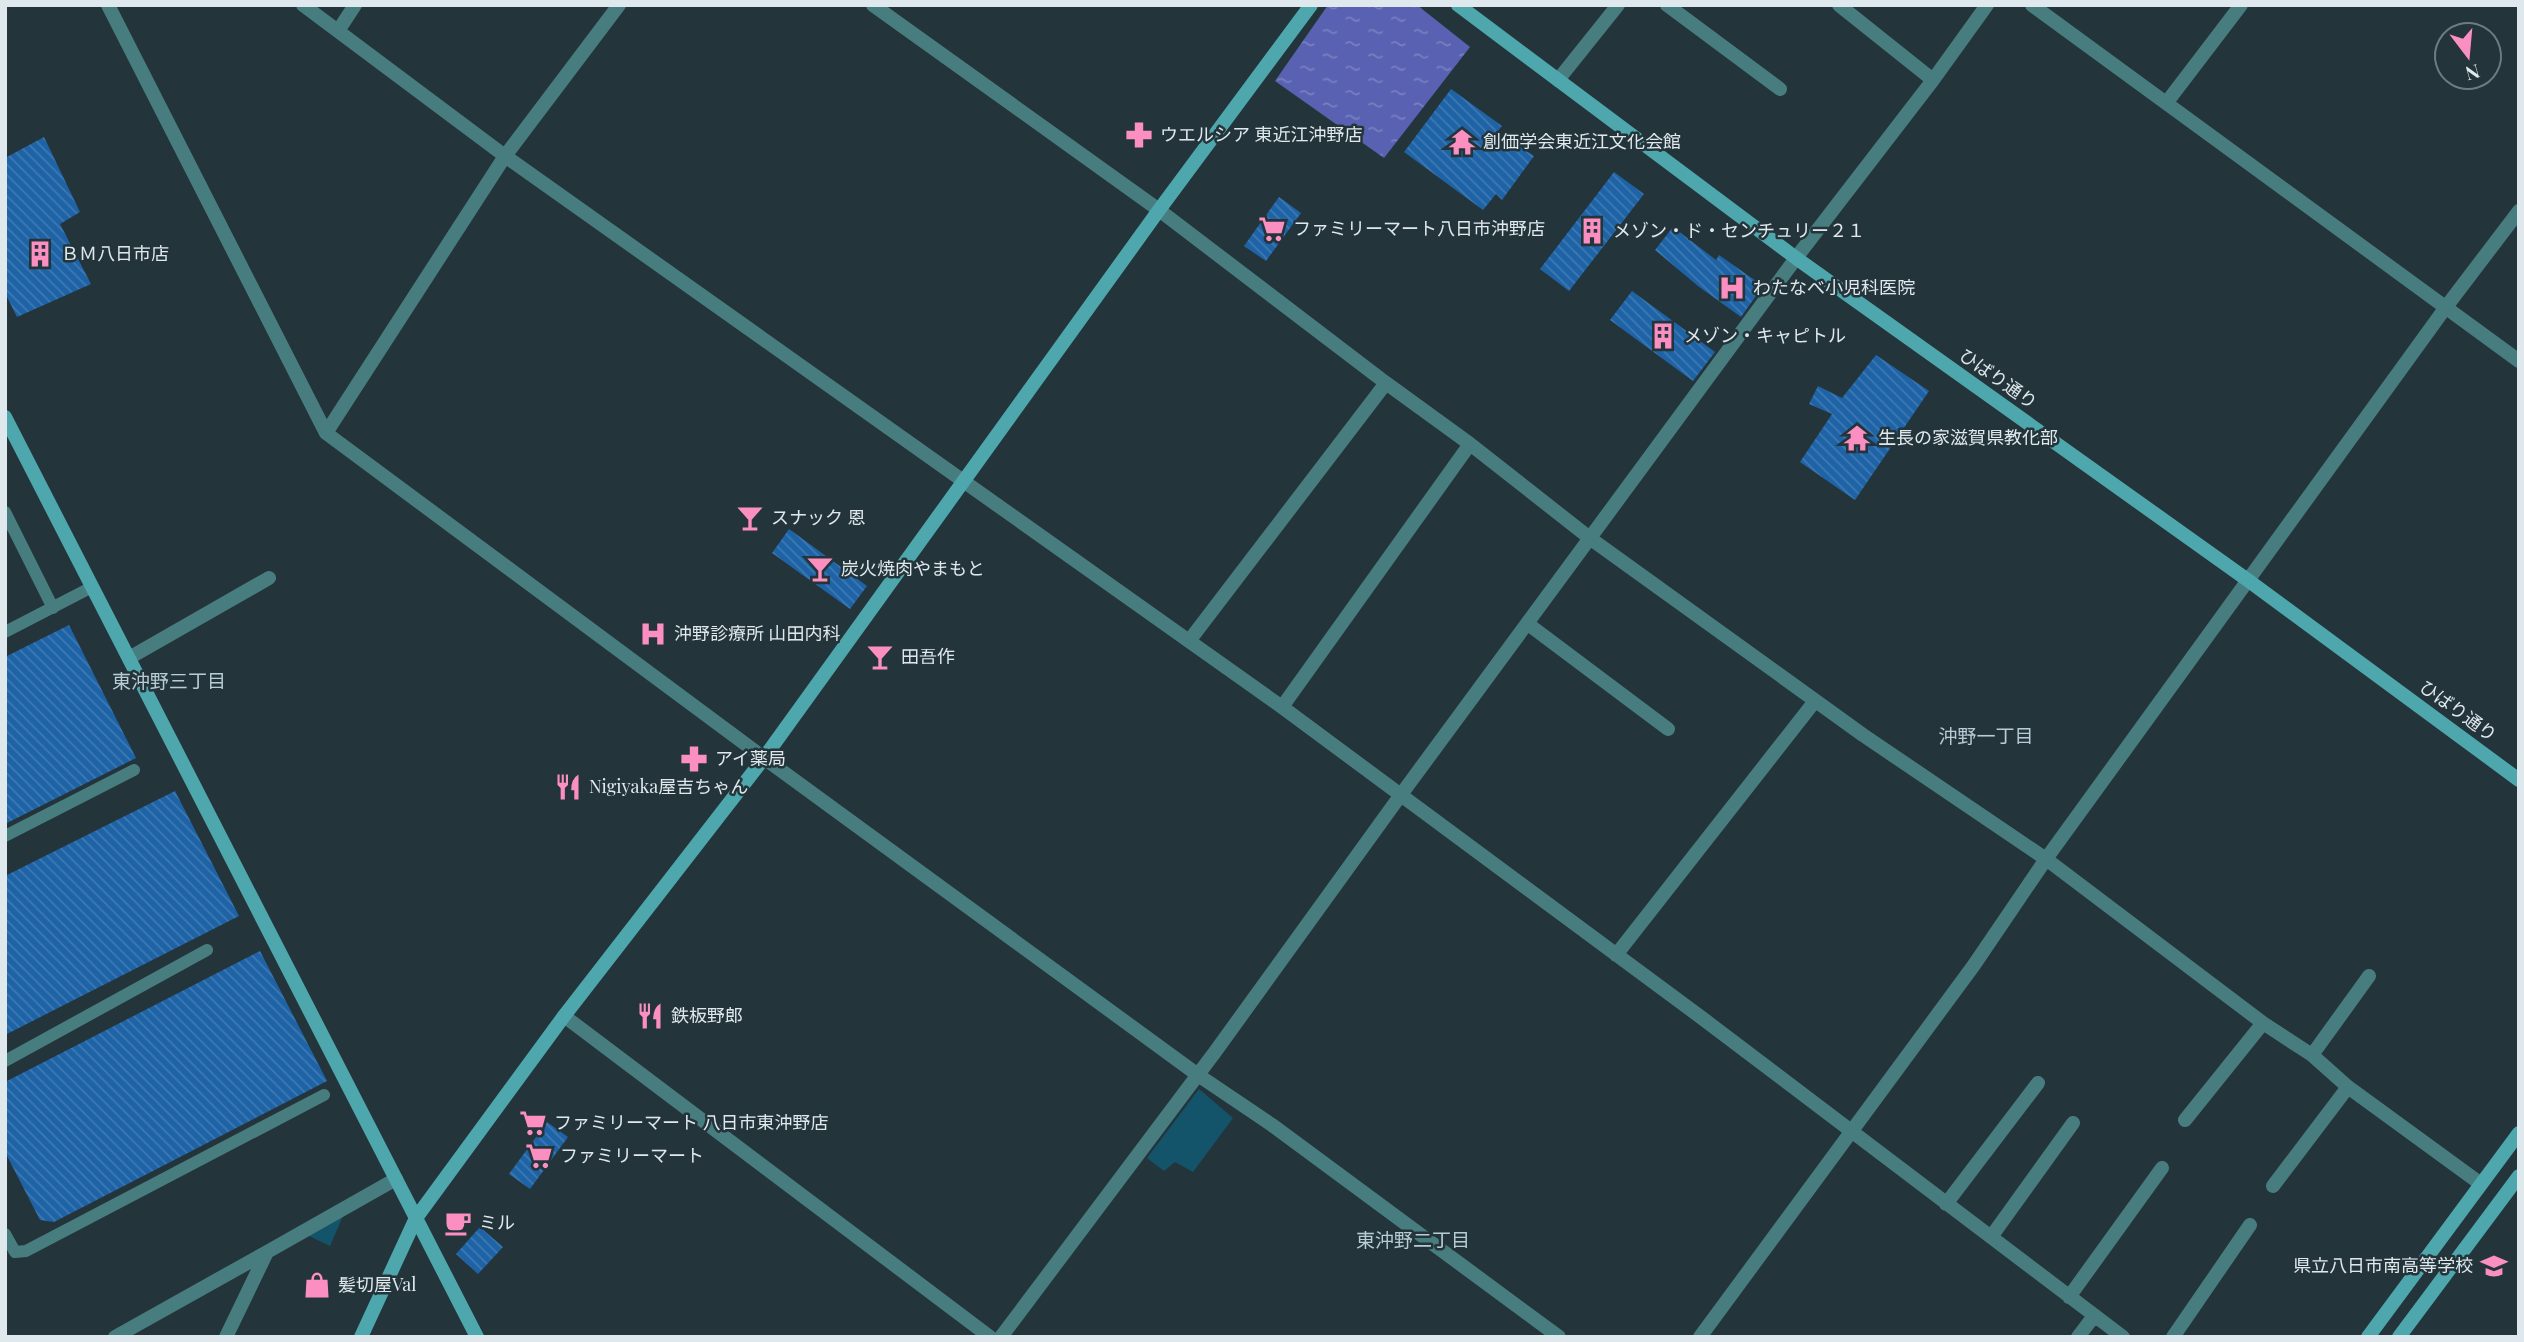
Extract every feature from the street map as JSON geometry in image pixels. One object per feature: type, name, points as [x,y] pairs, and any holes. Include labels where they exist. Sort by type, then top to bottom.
[{"type":"street","points":[[108,5],[326,433],[764,758],[1198,1075],[1272,1125],[1559,1337]]},
{"type":"street","points":[[303,5],[505,156],[1282,707],[2123,1337]]},
{"type":"street","points":[[338,31],[355,5]]},
{"type":"street","points":[[326,433],[505,156],[619,5]]},
{"type":"street","points":[[873,5],[1159,210],[1470,444],[1591,539],[1815,701],[2046,859],[2263,1023],[2312,1055],[2348,1087],[2481,1184]]},
{"type":"street","points":[[361,1337],[416,1218],[564,1016],[764,758],[1159,210],[1311,5]]},
{"type":"street","name":"ひばり通り","points":[[1458,5],[1796,258],[2249,581],[2519,780]]},
{"type":"street","points":[[1558,80],[1618,5]]},
{"type":"street","points":[[1667,5],[1780,89]]},
{"type":"street","points":[[1839,5],[1933,80]]},
{"type":"street","points":[[1002,1337],[1198,1075],[1796,258],[1987,5]]},
{"type":"street","points":[[2032,5],[2519,361]]},
{"type":"street","points":[[2166,102],[2241,5]]},
{"type":"street","points":[[1700,1337],[1974,965],[2046,859],[2446,307],[2518,213]]},
{"type":"street","points":[[1189,642],[1386,383]]},
{"type":"street","points":[[5,417],[477,1337]]},
{"type":"street","points":[[1282,707],[1470,444]]},
{"type":"street","points":[[129,659],[269,578]]},
{"type":"street","points":[[1528,624],[1668,729]]},
{"type":"street","points":[[1616,955],[1815,701]]},
{"type":"street","points":[[2312,1055],[2369,976]]},
{"type":"street","points":[[564,1016],[990,1337]]},
{"type":"street","points":[[2185,1120],[2263,1023]]},
{"type":"street","points":[[1946,1204],[2038,1083]]},
{"type":"street","points":[[2273,1186],[2348,1087]]},
{"type":"street","points":[[1990,1237],[2073,1123]]},
{"type":"street","points":[[2368,1337],[2519,1132]]},
{"type":"street","points":[[2068,1297],[2162,1168]]},
{"type":"street","points":[[2399,1337],[2519,1176]]},
{"type":"street","points":[[115,1337],[396,1179]]},
{"type":"street","points":[[2172,1337],[2250,1225]]},
{"type":"street","points":[[226,1337],[267,1252]]},
{"type":"street","points":[[2078,1337],[2094,1316]]},
{"type":"lane","points":[[5,512],[53,607]]},
{"type":"lane","points":[[5,632],[92,587]]},
{"type":"lane","points":[[5,836],[134,770]]},
{"type":"lane","points":[[5,1061],[207,950]]},
{"type":"lane","points":[[5,1234],[15,1252],[26,1251],[324,1096]]},
{"type":"shaded area","points":[[1199,1089],[1233,1118],[1193,1172],[1175,1162],[1164,1171],[1147,1158]]},
{"type":"shaded area","points":[[346,1209],[330,1246],[305,1234]]},
{"type":"water","points":[[1328,5],[1417,5],[1470,47],[1384,158],[1275,81]]},
{"type":"building","name":"創価学会東近江文化会館","points":[[1451,89],[1502,126],[1497,132],[1534,156],[1502,200],[1496,194],[1483,210],[1404,152]]},
{"type":"building","name":"ＢＭ八日市店","points":[[44,137],[80,212],[60,224],[91,284],[17,317],[5,293],[5,158]]},
{"type":"building","name":"メゾン・ド・センチュリー２１","points":[[1614,172],[1644,194],[1569,291],[1540,269]]},
{"type":"building","name":"ファミリーマート八日市沖野店","points":[[1279,197],[1301,213],[1266,261],[1244,246]]},
{"type":"building","points":[[1673,227],[1716,260],[1719,255],[1763,286],[1741,317],[1655,250]]},
{"type":"building","name":"メゾン・キャピトル","points":[[1632,291],[1715,352],[1693,381],[1610,320]]},
{"type":"building","name":"生長の家滋賀県教化部","points":[[1876,355],[1929,391],[1855,500],[1800,462],[1832,414],[1809,404],[1818,386],[1842,398]]},
{"type":"building","name":"炭火焼肉やまもと","points":[[789,529],[867,586],[850,609],[772,553]]},
{"type":"building","points":[[69,625],[136,758],[5,824],[5,657]]},
{"type":"building","points":[[175,791],[239,916],[5,1035],[5,876]]},
{"type":"building","points":[[260,951],[327,1081],[54,1222],[40,1220],[5,1152],[5,1082]]},
{"type":"building","name":"ファミリーマート","points":[[547,1122],[568,1137],[530,1189],[509,1174]]},
{"type":"building","points":[[480,1227],[503,1247],[478,1274],[456,1254]]},
{"type":"place","name":"ウエルシア 東近江沖野店","points":[[1139,135]]},
{"type":"place","name":"創価学会東近江文化会館","points":[[1462,142]]},
{"type":"place","name":"ファミリーマート八日市沖野店","points":[[1272,229]]},
{"type":"place","name":"メゾン・ド・センチュリー２１","points":[[1592,231]]},
{"type":"place","name":"ＢＭ八日市店","points":[[40,254]]},
{"type":"place","name":"わたなべ小児科医院","points":[[1732,288]]},
{"type":"place","name":"メゾン・キャピトル","points":[[1663,336]]},
{"type":"place","name":"生長の家滋賀県教化部","points":[[1857,438]]},
{"type":"place","name":"スナック 恩","points":[[750,518]]},
{"type":"place","name":"炭火焼肉やまもと","points":[[820,569]]},
{"type":"place","name":"沖野診療所 山田内科","points":[[653,634]]},
{"type":"place","name":"田吾作","points":[[880,657]]},
{"type":"place","name":"アイ薬局","points":[[694,759]]},
{"type":"place","name":"Nigiyaka屋吉ちゃん","points":[[568,787]]},
{"type":"place","name":"鉄板野郎","points":[[650,1016]]},
{"type":"place","name":"ファミリーマート 八日市東沖野店","points":[[533,1123]]},
{"type":"place","name":"ファミリーマート","points":[[539,1156]]},
{"type":"place","name":"ミル","points":[[458,1223]]},
{"type":"place","name":"県立八日市南高等学校","points":[[2494,1266]]},
{"type":"place","name":"髪切屋Val","points":[[317,1285]]},
{"type":"district","name":"東沖野三丁目","points":[[169,681]]},
{"type":"district","name":"沖野一丁目","points":[[1986,736]]},
{"type":"district","name":"東沖野二丁目","points":[[1413,1240]]}]
